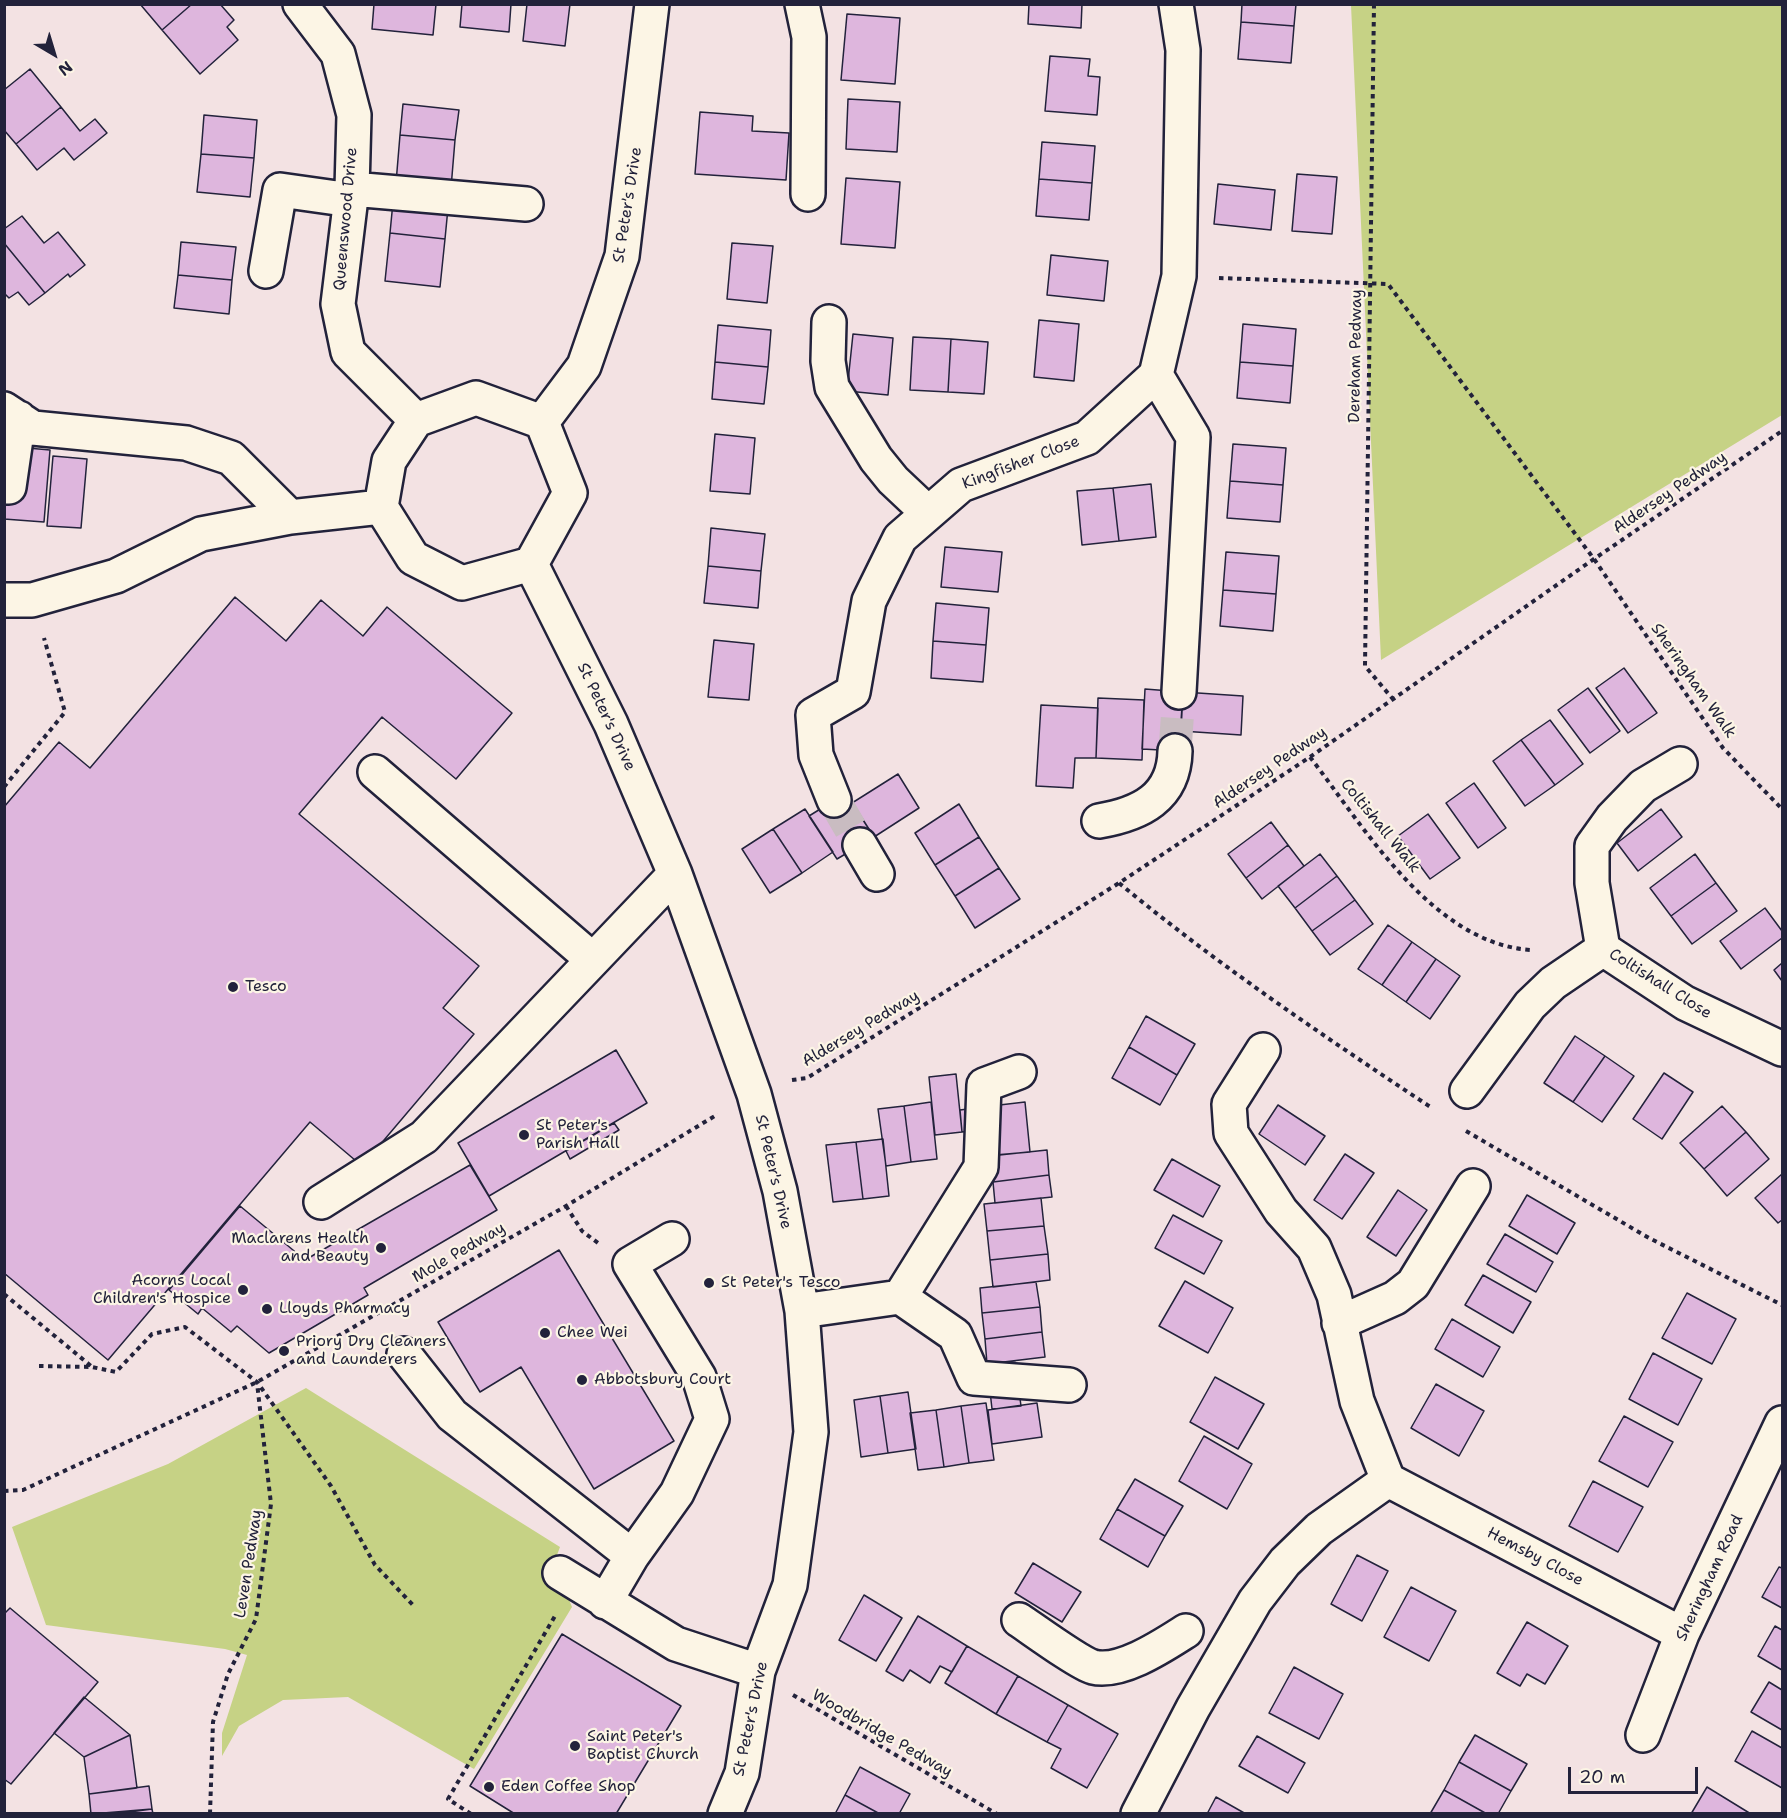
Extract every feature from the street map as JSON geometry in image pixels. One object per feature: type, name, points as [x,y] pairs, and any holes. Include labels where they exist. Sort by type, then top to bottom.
[{"type":"street","name":"Queenswood Drive","points":[[300,4],[338,54],[354,115],[351,194],[338,304],[348,352],[416,420]]},
{"type":"street","name":"St Peter's Drive","points":[[542,422],[584,366],[622,256],[652,4]]},
{"type":"street","points":[[802,4],[809,37],[808,194]]},
{"type":"street","points":[[1176,4],[1183,50],[1179,276],[1156,375],[1193,437],[1179,692]]},
{"type":"street","points":[[266,271],[280,190],[526,204]]},
{"type":"street","points":[[829,322],[828,361],[832,387],[876,459],[893,480],[928,513]]},
{"type":"street","name":"Kingfisher Close","points":[[834,800],[816,755],[813,715],[854,693],[868,601],[900,538],[961,485],[1088,438],[1156,375]]},
{"type":"street","points":[[476,398],[542,422],[570,492],[531,564],[462,583],[413,558],[381,507],[389,461],[416,420],[476,398]]},
{"type":"street","points":[[4,487],[9,487],[12,413]]},
{"type":"street","points":[[12,413],[33,428],[186,443],[231,458],[290,517]]},
{"type":"street","points":[[18,600],[116,576],[201,534],[290,517],[381,507]]},
{"type":"street","name":"St Peter's Drive","points":[[531,564],[611,724],[675,874],[753,1094],[780,1191],[802,1311],[811,1432],[790,1585],[758,1671],[742,1773],[725,1814]]},
{"type":"street","points":[[1099,821],[1127,816],[1145,806],[1166,787],[1175,765],[1175,751]]},
{"type":"street","points":[[1467,1091],[1530,1005],[1553,983],[1603,949],[1592,883],[1592,846],[1612,818],[1643,786],[1680,764]]},
{"type":"street","points":[[375,772],[593,960]]},
{"type":"street","points":[[860,845],[877,874]]},
{"type":"street","points":[[321,1202],[424,1137],[675,874]]},
{"type":"street","name":"Coltishall Close","points":[[1603,949],[1685,1003],[1782,1049]]},
{"type":"street","points":[[1138,1814],[1193,1708],[1256,1601],[1285,1562],[1319,1528],[1388,1480],[1357,1401],[1336,1309],[1314,1248],[1281,1211],[1231,1133],[1229,1104],[1263,1050]]},
{"type":"street","points":[[900,1297],[981,1167],[984,1085],[1019,1072]]},
{"type":"street","points":[[1336,1309],[1395,1298],[1413,1284],[1473,1186]]},
{"type":"street","points":[[605,1602],[632,1556],[677,1492],[712,1419],[699,1377],[630,1264],[672,1239]]},
{"type":"street","points":[[802,1311],[900,1297],[955,1335],[974,1378],[1069,1385]]},
{"type":"street","points":[[404,1354],[452,1415],[632,1556]]},
{"type":"street","name":"Sheringham Road","points":[[1643,1735],[1682,1634],[1781,1432]]},
{"type":"street","name":"Hemsby Close","points":[[1388,1480],[1682,1634]]},
{"type":"street","points":[[568,1578],[676,1644],[758,1671]]},
{"type":"street","points":[[1019,1620],[1094,1667],[1122,1665],[1147,1656],[1180,1626],[1223,1658]]},
{"type":"path","name":"Dereham Pedway","points":[[1374,4],[1365,666],[1392,699]]},
{"type":"path","points":[[1179,276],[1369,284]]},
{"type":"path","name":"Sheringham Walk","points":[[1369,284],[1388,284],[1594,559],[1724,748],[1782,810]]},
{"type":"path","name":"Aldersey Pedway","points":[[753,1094],[772,1083],[807,1078],[1119,883],[1310,757],[1782,431]]},
{"type":"path","points":[[4,787],[65,712],[18,600]]},
{"type":"path","name":"Coltishall Walk","points":[[1310,757],[1397,870],[1423,896],[1446,914],[1479,934],[1519,949],[1540,950]]},
{"type":"path","name":"Mole Pedway","points":[[4,1491],[23,1490],[257,1382],[566,1206],[655,1150],[753,1094]]},
{"type":"path","points":[[566,1206],[582,1231],[630,1264]]},
{"type":"path","points":[[4,1294],[92,1367]]},
{"type":"path","points":[[39,1366],[92,1367],[116,1372],[152,1334],[185,1328],[257,1382],[331,1486],[375,1565],[413,1605]]},
{"type":"path","name":"Leven Pedway","points":[[210,1814],[213,1722],[228,1674],[256,1618],[271,1504],[257,1382]]},
{"type":"path","points":[[471,1814],[448,1799],[568,1578]]},
{"type":"path","name":"Woodbridge Pedway","points":[[758,1671],[813,1709],[997,1814]]},
{"type":"green space","points":[[1351,5],[1782,5],[1782,415],[1381,660]]},
{"type":"green space","points":[[306,1388],[560,1547],[554,1563],[572,1607],[474,1769],[348,1697],[283,1700],[239,1726],[222,1756],[222,1733],[247,1655],[225,1649],[46,1625],[12,1527],[168,1464]]},
{"type":"building","points":[[140,4],[192,4],[162,30]]},
{"type":"building","points":[[192,4],[220,4],[234,20],[227,27],[238,40],[200,74],[162,30]]},
{"type":"building","points":[[374,4],[436,4],[433,35],[372,29]]},
{"type":"building","points":[[462,4],[511,4],[509,32],[460,27]]},
{"type":"building","points":[[527,4],[570,4],[565,46],[523,41]]},
{"type":"building","points":[[1029,4],[1082,4],[1081,28],[1028,24]]},
{"type":"building","points":[[1242,4],[1296,4],[1294,26],[1241,22]]},
{"type":"building","points":[[847,14],[900,18],[895,84],[841,80]]},
{"type":"building","points":[[1241,22],[1294,26],[1291,63],[1238,59]]},
{"type":"building","points":[[1050,56],[1090,59],[1088,76],[1100,77],[1097,115],[1045,111]]},
{"type":"building","points":[[30,69],[61,107],[16,144],[4,130],[4,90]]},
{"type":"building","points":[[848,99],[900,102],[897,152],[846,149]]},
{"type":"building","points":[[403,104],[459,110],[455,140],[400,135]]},
{"type":"building","points":[[61,107],[80,131],[95,119],[107,133],[74,160],[64,148],[37,170],[16,144]]},
{"type":"building","points":[[700,112],[753,116],[752,131],[789,133],[786,180],[695,174]]},
{"type":"building","points":[[204,115],[257,120],[254,158],[201,154]]},
{"type":"building","points":[[400,135],[455,140],[451,188],[396,183]]},
{"type":"building","points":[[1042,142],[1095,146],[1092,183],[1039,179]]},
{"type":"building","points":[[201,154],[254,158],[250,197],[197,192]]},
{"type":"building","points":[[1297,174],[1337,177],[1332,234],[1292,231]]},
{"type":"building","points":[[846,178],[900,182],[895,248],[841,244]]},
{"type":"building","points":[[1039,179],[1092,183],[1089,220],[1036,216]]},
{"type":"building","points":[[1218,184],[1275,190],[1271,230],[1214,224]]},
{"type":"building","points":[[393,202],[448,208],[445,239],[390,233]]},
{"type":"building","points":[[22,216],[44,243],[58,232],[85,265],[70,277],[68,274],[45,293],[4,243],[4,229]]},
{"type":"building","points":[[390,233],[445,239],[440,287],[385,281]]},
{"type":"building","points":[[181,242],[236,247],[232,280],[178,275]]},
{"type":"building","points":[[4,243],[45,293],[29,305],[18,292],[9,298],[4,293]]},
{"type":"building","points":[[732,243],[773,246],[767,303],[727,299]]},
{"type":"building","points":[[1051,255],[1108,261],[1104,301],[1047,295]]},
{"type":"building","points":[[178,275],[232,280],[229,314],[174,308]]},
{"type":"building","points":[[1039,320],[1079,324],[1074,381],[1034,377]]},
{"type":"building","points":[[1243,324],[1296,329],[1293,366],[1240,362]]},
{"type":"building","points":[[718,325],[771,330],[768,367],[715,362]]},
{"type":"building","points":[[853,334],[893,338],[888,395],[847,391]]},
{"type":"building","points":[[913,337],[951,339],[948,392],[910,390]]},
{"type":"building","points":[[951,339],[988,342],[984,394],[948,392]]},
{"type":"building","points":[[715,362],[768,367],[764,404],[712,399]]},
{"type":"building","points":[[1240,362],[1293,366],[1290,403],[1237,398]]},
{"type":"building","points":[[4,415],[5,446],[50,450],[44,522],[4,519]]},
{"type":"building","points":[[715,434],[755,438],[750,494],[710,491]]},
{"type":"building","points":[[1233,444],[1286,448],[1283,485],[1230,481]]},
{"type":"building","points":[[53,456],[87,459],[81,528],[47,526]]},
{"type":"building","points":[[1230,481],[1283,485],[1280,522],[1227,518]]},
{"type":"building","points":[[1151,484],[1156,537],[1119,541],[1113,488]]},
{"type":"building","points":[[1113,488],[1119,541],[1082,545],[1077,491]]},
{"type":"building","points":[[711,528],[765,534],[761,571],[708,566]]},
{"type":"building","points":[[945,547],[1002,552],[998,592],[941,587]]},
{"type":"building","points":[[1226,552],[1279,556],[1276,594],[1223,590]]},
{"type":"building","points":[[708,566],[761,571],[758,608],[704,603]]},
{"type":"building","points":[[1223,590],[1276,594],[1273,631],[1220,626]]},
{"type":"building","name":"Tesco","points":[[235,597],[286,641],[321,600],[363,636],[387,607],[512,713],[456,779],[382,717],[299,814],[479,966],[443,1008],[474,1034],[362,1166],[310,1122],[108,1360],[4,1273],[4,807],[59,742],[90,768]]},
{"type":"building","points":[[936,603],[989,608],[986,645],[933,641]]},
{"type":"building","points":[[714,640],[754,644],[749,700],[708,697]]},
{"type":"building","points":[[933,641],[986,645],[983,682],[931,678]]},
{"type":"building","points":[[1624,668],[1657,713],[1628,733],[1596,688]]},
{"type":"building","points":[[1588,688],[1620,731],[1590,753],[1558,710]]},
{"type":"building","points":[[1145,689],[1183,692],[1179,751],[1142,749]]},
{"type":"building","points":[[1183,692],[1243,696],[1241,735],[1181,731]]},
{"type":"building","points":[[1098,698],[1144,700],[1142,760],[1096,758]]},
{"type":"building","points":[[1041,705],[1098,708],[1096,758],[1075,758],[1073,788],[1036,786]]},
{"type":"building","points":[[1550,720],[1583,764],[1555,785],[1521,740]]},
{"type":"building","points":[[1521,740],[1555,785],[1525,806],[1493,761]]},
{"type":"building","points":[[898,774],[919,808],[874,837],[852,803]]},
{"type":"building","points":[[1474,783],[1506,828],[1478,848],[1446,803]]},
{"type":"building","points":[[846,793],[874,837],[837,859],[809,816]]},
{"type":"building","points":[[959,804],[979,837],[935,865],[915,833]]},
{"type":"building","points":[[805,809],[833,852],[802,873],[773,829]]},
{"type":"building","points":[[1661,809],[1682,837],[1638,871],[1617,843]]},
{"type":"building","points":[[1428,814],[1460,858],[1430,879],[1398,836]]},
{"type":"building","points":[[1271,822],[1288,845],[1246,878],[1228,854]]},
{"type":"building","points":[[773,829],[802,873],[770,893],[742,849]]},
{"type":"building","points":[[979,837],[999,868],[955,896],[935,865]]},
{"type":"building","points":[[1288,845],[1304,866],[1262,899],[1246,878]]},
{"type":"building","points":[[1320,854],[1337,876],[1295,908],[1278,886]]},
{"type":"building","points":[[1695,854],[1716,883],[1671,916],[1650,888]]},
{"type":"building","points":[[999,868],[1020,899],[975,928],[955,896]]},
{"type":"building","points":[[1337,876],[1355,900],[1312,931],[1295,908]]},
{"type":"building","points":[[1716,883],[1737,911],[1692,944],[1671,916]]},
{"type":"building","points":[[1355,900],[1373,924],[1330,955],[1312,931]]},
{"type":"building","points":[[1765,908],[1782,931],[1782,938],[1741,969],[1720,941]]},
{"type":"building","points":[[1388,925],[1412,942],[1382,985],[1358,969]]},
{"type":"building","points":[[1412,942],[1436,959],[1406,1002],[1382,985]]},
{"type":"building","points":[[1436,959],[1460,976],[1430,1019],[1406,1002]]},
{"type":"building","points":[[1782,963],[1782,981],[1774,970]]},
{"type":"building","points":[[1146,1016],[1195,1044],[1177,1075],[1129,1047]]},
{"type":"building","points":[[1575,1036],[1605,1056],[1573,1102],[1544,1083]]},
{"type":"building","points":[[1129,1047],[1177,1075],[1160,1105],[1112,1078]]},
{"type":"building","points":[[616,1050],[647,1103],[489,1196],[458,1143]]},
{"type":"building","points":[[1605,1056],[1634,1076],[1602,1122],[1573,1102]]},
{"type":"building","points":[[1664,1073],[1693,1092],[1662,1139],[1633,1119]]},
{"type":"building","points":[[956,1074],[962,1132],[935,1135],[929,1077]]},
{"type":"building","points":[[931,1102],[937,1159],[911,1162],[904,1106]]},
{"type":"building","points":[[1025,1102],[1030,1152],[995,1155],[991,1106]]},
{"type":"building","points":[[1278,1105],[1325,1136],[1305,1165],[1259,1134]]},
{"type":"building","points":[[904,1106],[911,1162],[886,1166],[878,1109]]},
{"type":"building","points":[[991,1106],[993,1129],[962,1132],[960,1110]]},
{"type":"building","points":[[1722,1106],[1746,1132],[1704,1169],[1680,1143]]},
{"type":"building","points":[[614,1123],[619,1130],[570,1159],[566,1151]]},
{"type":"building","points":[[1746,1132],[1769,1159],[1727,1196],[1704,1169]]},
{"type":"building","points":[[883,1139],[889,1196],[863,1199],[856,1142]]},
{"type":"building","points":[[856,1142],[863,1199],[833,1202],[826,1145]]},
{"type":"building","points":[[1047,1150],[1049,1175],[993,1182],[990,1156]]},
{"type":"building","points":[[1345,1154],[1374,1173],[1342,1219],[1314,1200]]},
{"type":"building","points":[[1172,1159],[1220,1186],[1203,1217],[1154,1190]]},
{"type":"building","points":[[470,1165],[497,1210],[364,1288],[368,1295],[269,1353],[237,1326],[231,1332],[202,1308],[198,1314],[169,1290],[240,1206],[305,1260]]},
{"type":"building","points":[[1782,1174],[1782,1220],[1778,1223],[1755,1198]]},
{"type":"building","points":[[1049,1175],[1052,1197],[995,1203],[993,1182]]},
{"type":"building","points":[[1398,1190],[1427,1210],[1396,1256],[1367,1237]]},
{"type":"building","points":[[1527,1195],[1575,1223],[1557,1254],[1509,1226]]},
{"type":"building","points":[[1041,1198],[1044,1226],[987,1231],[984,1204]]},
{"type":"building","points":[[1173,1215],[1222,1241],[1204,1274],[1155,1248]]},
{"type":"building","points":[[1044,1226],[1048,1254],[990,1260],[987,1231]]},
{"type":"building","points":[[1505,1234],[1553,1262],[1536,1292],[1487,1264]]},
{"type":"building","name":"Abbotsbury Court","points":[[559,1250],[674,1441],[594,1489],[521,1367],[480,1392],[438,1322]]},
{"type":"building","points":[[1048,1254],[1050,1280],[993,1287],[990,1260]]},
{"type":"building","points":[[1483,1275],[1531,1302],[1513,1333],[1465,1305]]},
{"type":"building","points":[[1185,1281],[1233,1308],[1208,1353],[1159,1326]]},
{"type":"building","points":[[1036,1282],[1040,1307],[982,1313],[980,1288]]},
{"type":"building","points":[[1687,1293],[1736,1319],[1712,1364],[1662,1338]]},
{"type":"building","points":[[1040,1307],[1042,1332],[985,1339],[982,1313]]},
{"type":"building","points":[[1452,1319],[1500,1347],[1483,1377],[1435,1349]]},
{"type":"building","points":[[1042,1332],[1045,1357],[987,1364],[985,1339]]},
{"type":"building","points":[[1653,1353],[1702,1379],[1678,1425],[1629,1399]]},
{"type":"building","points":[[1015,1361],[1021,1406],[992,1409],[987,1364]]},
{"type":"building","points":[[1215,1377],[1264,1404],[1238,1449],[1190,1422]]},
{"type":"building","points":[[1436,1384],[1484,1411],[1459,1456],[1411,1428]]},
{"type":"building","points":[[908,1392],[916,1449],[888,1453],[880,1396]]},
{"type":"building","points":[[880,1396],[888,1453],[861,1457],[854,1400]]},
{"type":"building","points":[[986,1403],[994,1460],[969,1463],[961,1406]]},
{"type":"building","points":[[1037,1403],[1042,1437],[992,1444],[988,1410]]},
{"type":"building","points":[[961,1406],[969,1463],[944,1467],[936,1410]]},
{"type":"building","points":[[936,1410],[944,1467],[918,1470],[910,1413]]},
{"type":"building","points":[[1624,1416],[1673,1442],[1648,1487],[1599,1461]]},
{"type":"building","points":[[1204,1436],[1252,1464],[1227,1509],[1179,1481]]},
{"type":"building","points":[[1135,1479],[1183,1506],[1165,1536],[1117,1509]]},
{"type":"building","points":[[1593,1481],[1643,1507],[1618,1552],[1569,1526]]},
{"type":"building","points":[[1117,1509],[1165,1536],[1148,1567],[1100,1539]]},
{"type":"building","points":[[1357,1555],[1388,1571],[1362,1621],[1331,1604]]},
{"type":"building","points":[[1033,1563],[1081,1592],[1062,1622],[1015,1593]]},
{"type":"building","points":[[1779,1567],[1782,1568],[1782,1608],[1762,1597]]},
{"type":"building","points":[[1411,1587],[1456,1611],[1429,1661],[1384,1637]]},
{"type":"building","points":[[864,1595],[902,1618],[876,1661],[839,1640]]},
{"type":"building","points":[[10,1608],[98,1682],[11,1784],[4,1779],[4,1614]]},
{"type":"building","points":[[918,1616],[967,1646],[952,1672],[940,1666],[930,1683],[910,1670],[903,1681],[886,1671]]},
{"type":"building","points":[[1527,1622],[1568,1646],[1545,1684],[1527,1674],[1520,1686],[1497,1673]]},
{"type":"building","points":[[1775,1626],[1782,1630],[1782,1670],[1758,1656]]},
{"type":"building","name":"Saint Peter's Baptist Church","points":[[562,1634],[681,1706],[616,1814],[515,1814],[470,1786]]},
{"type":"building","points":[[967,1646],[1018,1676],[996,1714],[945,1683]]},
{"type":"building","points":[[1294,1667],[1343,1694],[1319,1739],[1269,1713]]},
{"type":"building","points":[[1018,1676],[1068,1705],[1047,1742],[996,1714]]},
{"type":"building","points":[[1769,1682],[1782,1690],[1782,1730],[1751,1712]]},
{"type":"building","points":[[84,1697],[130,1735],[84,1757],[54,1733]]},
{"type":"building","points":[[1068,1705],[1118,1734],[1087,1788],[1051,1768],[1061,1749],[1047,1742]]},
{"type":"building","points":[[1752,1731],[1782,1748],[1782,1788],[1735,1761]]},
{"type":"building","points":[[130,1735],[137,1788],[89,1794],[84,1757]]},
{"type":"building","points":[[1475,1735],[1527,1764],[1511,1791],[1459,1762]]},
{"type":"building","points":[[1257,1736],[1305,1763],[1288,1793],[1239,1766]]},
{"type":"building","points":[[1459,1762],[1511,1791],[1498,1814],[1487,1814],[1444,1790]]},
{"type":"building","points":[[860,1767],[910,1794],[899,1814],[880,1814],[845,1795]]},
{"type":"building","points":[[149,1786],[152,1809],[91,1814],[89,1794]]},
{"type":"building","points":[[1707,1787],[1751,1814],[1691,1814]]},
{"type":"building","points":[[1444,1790],[1487,1814],[1430,1814]]},
{"type":"building","points":[[845,1795],[880,1814],[835,1814]]},
{"type":"building","points":[[1216,1797],[1246,1814],[1207,1814]]},
{"type":"building","points":[[152,1809],[153,1814],[115,1814]]},
{"type":"tunnel","points":[[1175,751],[1179,692]]},
{"type":"tunnel","points":[[834,800],[860,845]]},
{"type":"place","name":"Tesco","points":[[233,987]]},
{"type":"place","name":"St Peter's Parish Hall","points":[[524,1135]]},
{"type":"place","name":"Maclarens Health and Beauty","points":[[381,1248]]},
{"type":"place","name":"St Peter's Tesco","points":[[709,1283]]},
{"type":"place","name":"Acorns Local Children's Hospice","points":[[243,1290]]},
{"type":"place","name":"Lloyds Pharmacy","points":[[267,1309]]},
{"type":"place","name":"Chee Wei","points":[[545,1333]]},
{"type":"place","name":"Priory Dry Cleaners and Launderers","points":[[284,1351]]},
{"type":"place","name":"Abbotsbury Court","points":[[582,1380]]},
{"type":"place","name":"Saint Peter's Baptist Church","points":[[575,1746]]},
{"type":"place","name":"Eden Coffee Shop","points":[[489,1787]]}]
